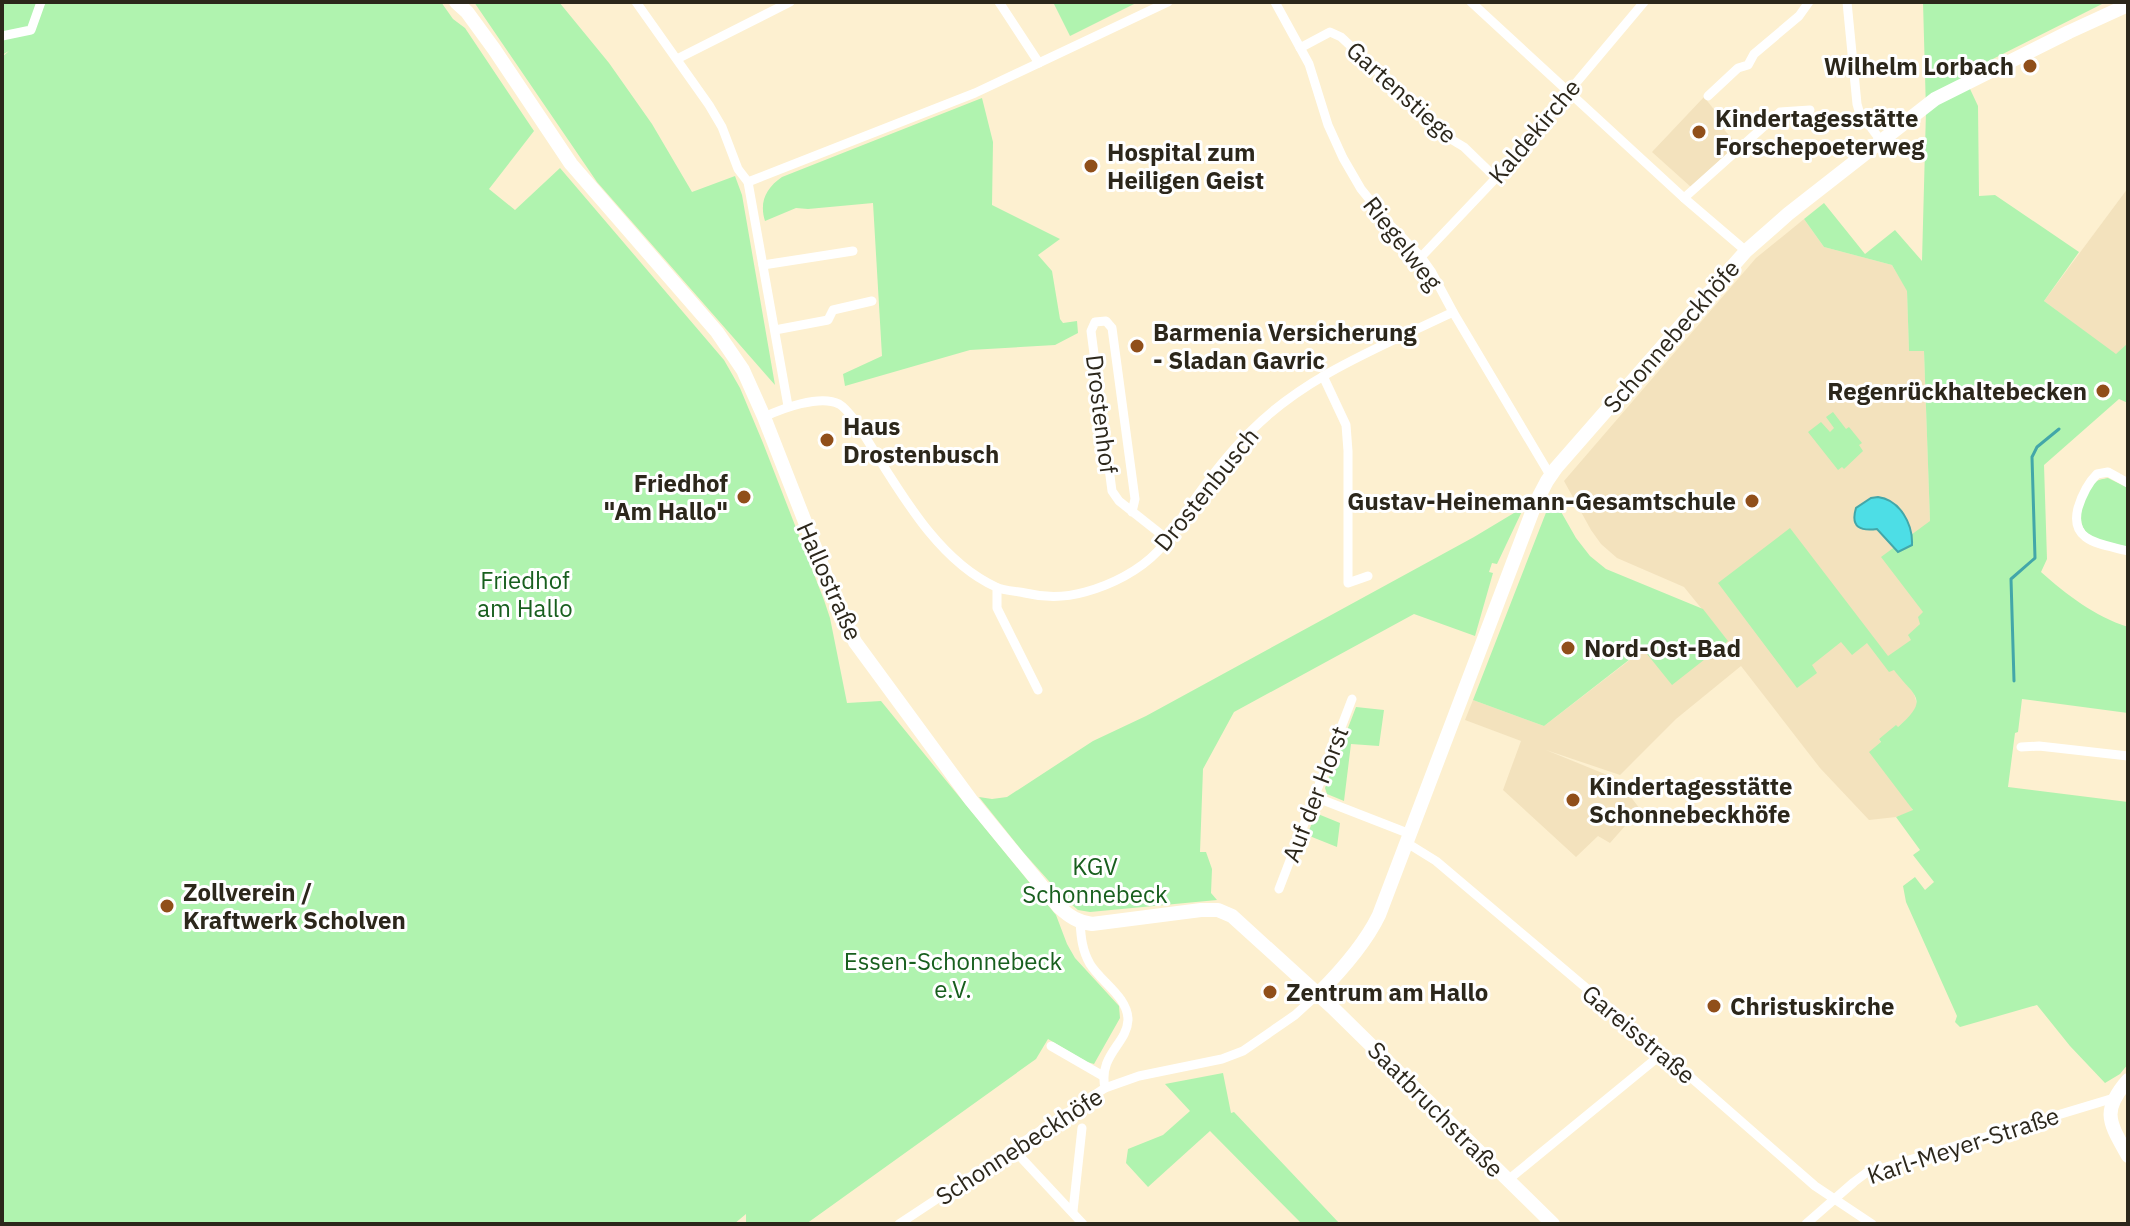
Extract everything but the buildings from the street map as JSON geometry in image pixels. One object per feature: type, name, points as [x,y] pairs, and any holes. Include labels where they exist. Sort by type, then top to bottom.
[{"type":"main road","name":"Hallostraße","points":[[456,2],[494,49],[571,164],[717,332],[743,370],[855,642],[994,829],[1059,907],[1080,922]]},
{"type":"main road","name":"Schonnebeckhöfe","points":[[1318,994],[1371,932],[1536,502],[1550,475],[1746,251],[1788,214],[1921,109],[1948,92],[2128,5]]},
{"type":"main road","points":[[1080,922],[1092,924],[1218,910],[1232,916],[1318,994]]},
{"type":"main road","name":"Saatbruchstraße","points":[[1318,994],[1553,1224]]},
{"type":"main road","points":[[2128,1080],[2114,1098],[2110,1110],[2111,1123],[2128,1156]]},
{"type":"street","points":[[2,36],[31,30],[41,2]]},
{"type":"street","points":[[636,2],[722,127],[738,169],[748,182],[788,406]]},
{"type":"street","points":[[677,59],[790,2]]},
{"type":"street","points":[[999,2],[1039,63]]},
{"type":"street","points":[[748,182],[975,93],[1168,2]]},
{"type":"street","name":"Riegelweg","points":[[1275,2],[1309,64],[1328,125],[1361,189],[1431,271],[1550,475]]},
{"type":"street","points":[[1471,2],[1746,251]]},
{"type":"street","name":"Kaldekirche","points":[[1421,257],[1496,178],[1644,2]]},
{"type":"street","points":[[1708,96],[1738,68],[1748,65],[1754,54],[1799,16],[1809,2]]},
{"type":"street","points":[[1847,2],[1857,104],[1881,141]]},
{"type":"street","name":"Gartenstiege","points":[[1300,48],[1330,32],[1341,37],[1426,118],[1464,147],[1496,178]]},
{"type":"street","points":[[1684,198],[1780,112],[1810,110]]},
{"type":"street","points":[[763,265],[853,251]]},
{"type":"street","points":[[775,330],[828,320],[833,310],[872,301]]},
{"type":"street","name":"Drostenbusch","points":[[764,417],[788,406],[823,401],[841,405],[853,418],[919,518],[937,541],[959,561],[997,588],[1042,597],[1068,597],[1124,576],[1160,549],[1218,467],[1251,431],[1283,403],[1323,376],[1453,312]]},
{"type":"street","name":"Drostenhof","points":[[1132,512],[1135,499],[1112,328],[1106,321],[1095,322],[1091,331],[1112,491],[1119,501],[1132,512],[1167,539]]},
{"type":"street","points":[[1323,376],[1346,425],[1348,583],[1368,576]]},
{"type":"street","points":[[2128,483],[2108,472],[2097,474],[2084,493],[2076,522],[2079,532],[2089,540],[2128,551]]},
{"type":"street","points":[[997,588],[997,608],[1038,690]]},
{"type":"street","name":"Auf der Horst","points":[[1279,889],[1352,699]]},
{"type":"street","points":[[2021,747],[2039,746],[2128,756]]},
{"type":"street","points":[[1315,797],[1408,838]]},
{"type":"street","name":"Gareisstraße","points":[[1408,838],[1815,1186],[1872,1224]]},
{"type":"street","points":[[1080,922],[1082,946],[1091,966],[1122,1002],[1128,1019],[1107,1061],[1103,1076],[1105,1088]]},
{"type":"street","name":"Schonnebeckhöfe","points":[[899,1224],[1105,1088],[1139,1076],[1222,1059],[1243,1051],[1295,1015],[1318,994]]},
{"type":"street","points":[[1051,1046],[1103,1076]]},
{"type":"street","points":[[1508,1180],[1663,1053]]},
{"type":"street","name":"Karl-Meyer-Straße","points":[[1806,1224],[1860,1177],[1875,1170],[2114,1098]]},
{"type":"street","points":[[1073,1211],[1082,1128]]},
{"type":"street","points":[[1013,1149],[1083,1224]]},
{"type":"shaded area","name":"Kindertagesstätte Forschepoeterweg","points":[[1704,97],[1720,117],[1717,122],[1737,144],[1691,187],[1652,152]]},
{"type":"shaded area","points":[[2128,188],[2128,343],[2116,355],[2044,301]]},
{"type":"shaded area","name":"Gustav-Heinemann-Gesamtschule","points":[[1804,219],[1824,247],[1892,265],[1907,290],[1909,350],[1924,350],[1930,521],[1923,613],[1911,640],[1902,678],[1917,704],[1915,712],[1879,739],[1913,811],[1896,817],[1869,820],[1820,768],[1741,666],[1676,719],[1620,775],[1546,750],[1617,779],[1640,809],[1610,843],[1598,836],[1576,857],[1503,790],[1521,741],[1465,720],[1473,700],[1544,726],[1644,649],[1727,640],[1684,587],[1617,558],[1601,544],[1564,481],[1756,258]]},
{"type":"green space","points":[[2,2],[441,2],[453,19],[465,28],[534,131],[489,189],[515,210],[560,168],[724,360],[740,388],[763,443],[824,600],[847,703],[881,701],[1056,915],[1075,958],[1119,1006],[1120,1018],[1094,1064],[1048,1039],[1036,1059],[806,1224],[746,1224],[746,1214],[734,1224],[2,1224],[2,57],[9,51],[2,55]]},
{"type":"green space","points":[[474,2],[559,2],[609,63],[652,124],[692,192],[735,176],[742,195],[775,385],[597,182]]},
{"type":"green space","points":[[1053,2],[1138,2],[1070,36]]},
{"type":"green space","points":[[1923,2],[2106,2],[1963,74],[1978,106],[1979,196],[1995,195],[2079,252],[2044,301],[2116,354],[2128,343],[2128,403],[2119,399],[2044,465],[2047,559],[2041,572],[2082,604],[2128,627],[2128,713],[2022,699],[2008,787],[2128,802],[2128,1064],[2120,1074],[2105,1083],[2037,1005],[1960,1027],[1955,1022],[1957,1016],[1906,902],[1903,886],[1915,877],[1925,890],[1934,882],[1913,855],[1920,850],[1896,817],[1913,810],[1869,752],[1881,742],[1879,739],[1896,725],[1898,727],[1914,710],[1917,703],[1913,692],[1894,670],[1889,672],[1867,643],[1852,655],[1841,642],[1812,665],[1817,673],[1797,688],[1718,583],[1790,528],[1888,656],[1911,640],[1908,635],[1920,624],[1918,617],[1923,612],[1881,557],[1930,521],[1924,351],[1909,351],[1907,291],[1892,265],[1824,247],[1804,219],[1824,203],[1865,254],[1895,230],[1922,261],[1926,111]]},
{"type":"green space","points":[[982,98],[993,142],[992,205],[1060,239],[1038,255],[1052,271],[1060,319],[1063,323],[1077,321],[1078,333],[1055,345],[970,350],[845,386],[843,374],[882,356],[873,203],[796,208],[765,221],[765,196],[782,177]]},
{"type":"green space","points":[[1833,412],[1862,443],[1859,445],[1863,451],[1844,469],[1838,470],[1808,432],[1821,422],[1830,432],[1834,428],[1826,417]]},
{"type":"green space","points":[[2108,478],[2128,488],[2128,547],[2093,537],[2082,526],[2082,505],[2087,492],[2095,482]]},
{"type":"green space","name":"KGV Schonnebeck","points":[[1524,507],[1497,564],[1492,563],[1489,572],[1493,573],[1475,636],[1414,614],[1234,712],[1203,769],[1200,852],[1206,852],[1212,869],[1211,893],[1217,900],[1090,912],[1078,910],[1023,852],[979,797],[1007,797],[1093,741],[1146,716]]},
{"type":"green space","points":[[1550,507],[1560,510],[1590,556],[1606,569],[1703,609],[1728,641],[1672,685],[1643,649],[1544,726],[1473,700]]},
{"type":"green space","points":[[1356,707],[1384,710],[1379,746],[1351,744],[1344,801],[1327,794],[1325,788]]},
{"type":"green space","points":[[1318,814],[1340,823],[1337,847],[1307,835]]},
{"type":"green space","points":[[1223,1073],[1231,1113],[1234,1112],[1340,1224],[1302,1224],[1210,1131],[1148,1187],[1126,1163],[1128,1149],[1163,1135],[1190,1111],[1165,1084]]},
{"type":"water","points":[[1878,497],[1893,503],[1904,514],[1912,545],[1898,552],[1877,529],[1858,527],[1854,520],[1856,508]]},
{"type":"waterway","points":[[2014,681],[2011,579],[2035,558],[2032,457],[2037,447],[2059,429]]},
{"type":"place","name":"Wilhelm Lorbach","points":[[2030,66]]},
{"type":"place","name":"Kindertagesstätte Forschepoeterweg","points":[[1699,132]]},
{"type":"place","name":"Hospital zum Heiligen Geist","points":[[1091,166]]},
{"type":"place","name":"Barmenia Versicherung - Sladan Gavric","points":[[1137,346]]},
{"type":"place","name":"Regenrückhaltebecken","points":[[2103,391]]},
{"type":"place","name":"Haus Drostenbusch","points":[[827,440]]},
{"type":"place","name":"Friedhof \"Am Hallo\"","points":[[744,497]]},
{"type":"place","name":"Gustav-Heinemann-Gesamtschule","points":[[1752,501]]},
{"type":"place","name":"Nord-Ost-Bad","points":[[1568,648]]},
{"type":"place","name":"Kindertagesstätte Schonnebeckhöfe","points":[[1573,800]]},
{"type":"place","name":"Zollverein / Kraftwerk Scholven","points":[[167,906]]},
{"type":"place","name":"Zentrum am Hallo","points":[[1270,992]]},
{"type":"place","name":"Christuskirche","points":[[1714,1006]]},
{"type":"park label","name":"Friedhof am Hallo","points":[[525,594]]},
{"type":"park label","name":"Essen-Schonnebeck e.V.","points":[[953,975]]}]
